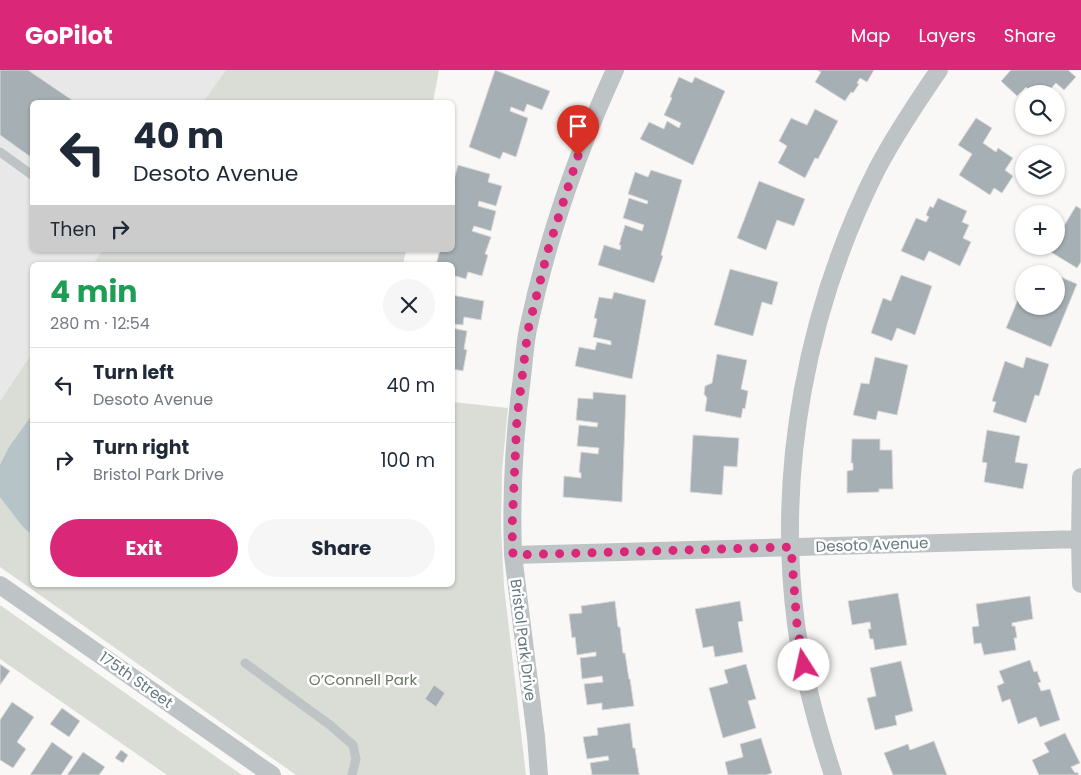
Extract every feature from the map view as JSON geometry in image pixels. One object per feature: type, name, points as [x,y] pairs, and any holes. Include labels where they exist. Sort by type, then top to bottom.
[{"type":"street","name":"Bristol Park Drive","points":[[539,775],[513,555],[512,529],[517,418],[528,330],[548,250],[562,202],[592,121],[615,70]]},
{"type":"street","points":[[833,775],[810,694],[797,625],[791,547],[790,499],[794,454],[811,350],[825,298],[858,211],[878,168],[939,70]]},
{"type":"street","points":[[1081,478],[1081,584]]},
{"type":"street","name":"Desoto Avenue","points":[[513,555],[1080,540]]},
{"type":"street","name":"175th Street","points":[[0,585],[272,775]]},
{"type":"lane","points":[[0,152],[30,174]]},
{"type":"lane","points":[[245,663],[330,725],[353,745],[356,759],[352,775]]},
{"type":"shaded area","points":[[0,70],[226,70],[204,100],[30,100],[30,252],[102,252],[94,262],[30,262],[30,356],[0,401]]},
{"type":"shaded area","points":[[30,418],[30,533],[0,497],[0,465],[9,447]]},
{"type":"green space","points":[[226,70],[439,70],[433,100],[204,100]]},
{"type":"green space","points":[[102,252],[406,252],[404,262],[94,262]]},
{"type":"green space","name":"O’Connell Park","points":[[30,356],[30,587],[455,587],[455,402],[508,408],[502,471],[501,526],[504,586],[526,775],[296,775],[0,567],[0,401]]},
{"type":"green space","points":[[0,605],[242,775],[167,775],[0,659]]},
{"type":"building","points":[[0,70],[28,70],[72,100],[30,100],[30,157],[0,135]]},
{"type":"building","points":[[495,70],[550,91],[542,110],[527,104],[524,112],[511,107],[510,111],[528,118],[516,157],[503,152],[500,159],[469,147]]},
{"type":"building","points":[[817,70],[874,70],[867,82],[860,78],[857,83],[859,84],[845,101],[815,82],[821,72]]},
{"type":"building","points":[[1011,70],[1068,70],[1076,77],[1065,89],[1065,85],[1056,83],[1054,85],[1015,85],[1015,94],[1001,81]]},
{"type":"building","points":[[679,77],[692,83],[695,77],[725,91],[693,165],[640,139],[649,122],[664,129],[667,121],[679,128],[681,123],[664,115]]},
{"type":"building","points":[[815,109],[838,121],[818,159],[815,158],[805,178],[778,163],[787,146],[779,141],[791,118],[807,125]]},
{"type":"building","points":[[976,118],[992,128],[983,143],[996,152],[998,148],[1013,158],[1005,170],[1013,176],[1002,193],[994,188],[990,195],[959,175],[972,154],[958,145]]},
{"type":"building","points":[[458,165],[490,174],[488,182],[502,186],[496,206],[479,201],[478,206],[496,211],[491,231],[474,226],[472,231],[491,237],[485,254],[488,255],[482,276],[468,272],[466,279],[455,276],[455,262],[437,262],[439,252],[455,252],[455,176]]},
{"type":"building","points":[[651,170],[682,180],[661,255],[663,256],[654,283],[598,265],[604,245],[620,250],[621,245],[619,245],[625,225],[642,231],[644,225],[623,218],[629,198],[647,204],[648,201],[628,194],[635,172],[648,177]]},
{"type":"building","points":[[759,181],[805,199],[794,226],[777,220],[766,250],[737,238]]},
{"type":"building","points":[[938,198],[967,211],[962,222],[969,225],[963,238],[971,242],[960,266],[929,251],[924,261],[901,251],[916,218],[926,222],[929,217],[926,215],[930,206],[933,208]]},
{"type":"building","points":[[1076,206],[1081,209],[1081,262],[1077,268],[1056,255],[1065,255],[1065,224]]},
{"type":"building","points":[[730,269],[778,282],[772,305],[762,302],[753,336],[714,325]]},
{"type":"building","points":[[901,275],[932,286],[915,335],[897,328],[892,341],[871,333],[883,298],[891,301]]},
{"type":"building","points":[[1065,279],[1077,284],[1065,313]]},
{"type":"building","points":[[614,292],[646,300],[632,379],[575,366],[579,347],[595,350],[597,342],[611,345],[611,341],[593,337],[597,319],[594,318],[599,297],[612,299]]},
{"type":"building","points":[[455,296],[484,301],[481,320],[464,317],[463,325],[455,324]]},
{"type":"building","points":[[1015,306],[1015,315],[1064,315],[1051,347],[1006,328]]},
{"type":"building","points":[[455,329],[467,331],[464,349],[467,350],[463,371],[455,370]]},
{"type":"building","points":[[717,354],[747,360],[741,389],[748,391],[745,409],[743,408],[741,418],[705,411],[707,398],[704,394],[705,386],[712,383]]},
{"type":"building","points":[[875,357],[908,365],[897,415],[878,411],[876,420],[853,415],[861,383],[869,384]]},
{"type":"building","points":[[1026,357],[1049,364],[1039,396],[1035,395],[1026,423],[993,412],[996,402],[992,401],[1005,361],[1023,368]]},
{"type":"building","points":[[593,392],[626,395],[622,502],[563,497],[564,476],[581,478],[581,473],[579,472],[581,452],[598,454],[599,448],[577,446],[579,425],[597,427],[598,423],[576,420],[578,398],[593,399]]},
{"type":"building","points":[[987,430],[1020,436],[1015,462],[1028,464],[1023,489],[984,482],[987,463],[982,462]]},
{"type":"building","points":[[693,435],[739,438],[737,467],[724,466],[722,495],[690,492]]},
{"type":"building","points":[[852,439],[880,439],[880,450],[892,450],[893,489],[879,489],[879,492],[847,493],[847,471],[853,470],[853,463],[851,463]]},
{"type":"building","points":[[898,593],[907,645],[875,650],[873,639],[870,639],[868,629],[871,629],[870,622],[852,625],[848,601]]},
{"type":"building","points":[[1030,596],[1033,619],[1012,623],[1012,626],[1015,626],[1017,638],[1014,638],[1016,650],[984,655],[981,643],[974,644],[972,627],[979,626],[976,604]]},
{"type":"building","points":[[615,601],[618,627],[620,627],[623,653],[625,653],[634,706],[602,710],[602,703],[587,705],[584,684],[603,682],[602,676],[582,679],[580,658],[596,656],[596,652],[577,655],[575,637],[572,638],[569,614],[582,613],[581,606]]},
{"type":"building","points":[[740,601],[743,621],[738,622],[743,652],[715,657],[713,646],[703,648],[695,609]]},
{"type":"building","points":[[1030,660],[1034,672],[1037,671],[1041,682],[1038,683],[1041,691],[1050,689],[1060,720],[1040,727],[1036,717],[1018,724],[1010,699],[1002,702],[997,686],[1004,683],[999,671]]},
{"type":"building","points":[[901,661],[913,711],[895,716],[897,725],[875,730],[867,698],[876,696],[870,668]]},
{"type":"building","points":[[0,664],[10,671],[0,685]]},
{"type":"building","points":[[746,664],[756,699],[748,701],[756,728],[723,738],[709,688],[728,683],[724,670]]},
{"type":"building","points":[[434,685],[445,693],[436,707],[425,699]]},
{"type":"building","points":[[12,702],[34,717],[17,742],[26,749],[13,768],[0,760],[0,720]]},
{"type":"building","points":[[62,708],[80,721],[69,737],[50,724]]},
{"type":"building","points":[[630,723],[633,748],[635,748],[640,775],[592,775],[590,763],[609,760],[608,756],[587,759],[583,737],[598,735],[597,728]]},
{"type":"building","points":[[1065,733],[1080,763],[1071,767],[1079,775],[1039,775],[1032,760],[1049,752],[1044,743]]},
{"type":"building","points":[[761,738],[772,773],[766,775],[728,775],[725,762],[743,757],[740,744]]},
{"type":"building","points":[[934,741],[947,775],[893,775],[884,753],[908,744],[910,750]]},
{"type":"building","points":[[52,742],[73,757],[61,775],[30,775]]},
{"type":"building","points":[[121,750],[128,755],[123,763],[115,758]]},
{"type":"building","points":[[83,752],[105,767],[99,775],[67,775]]},
{"type":"route","points":[[578,156],[548,250],[528,330],[517,418],[512,529],[513,555],[791,547],[797,625],[804,665]]}]
